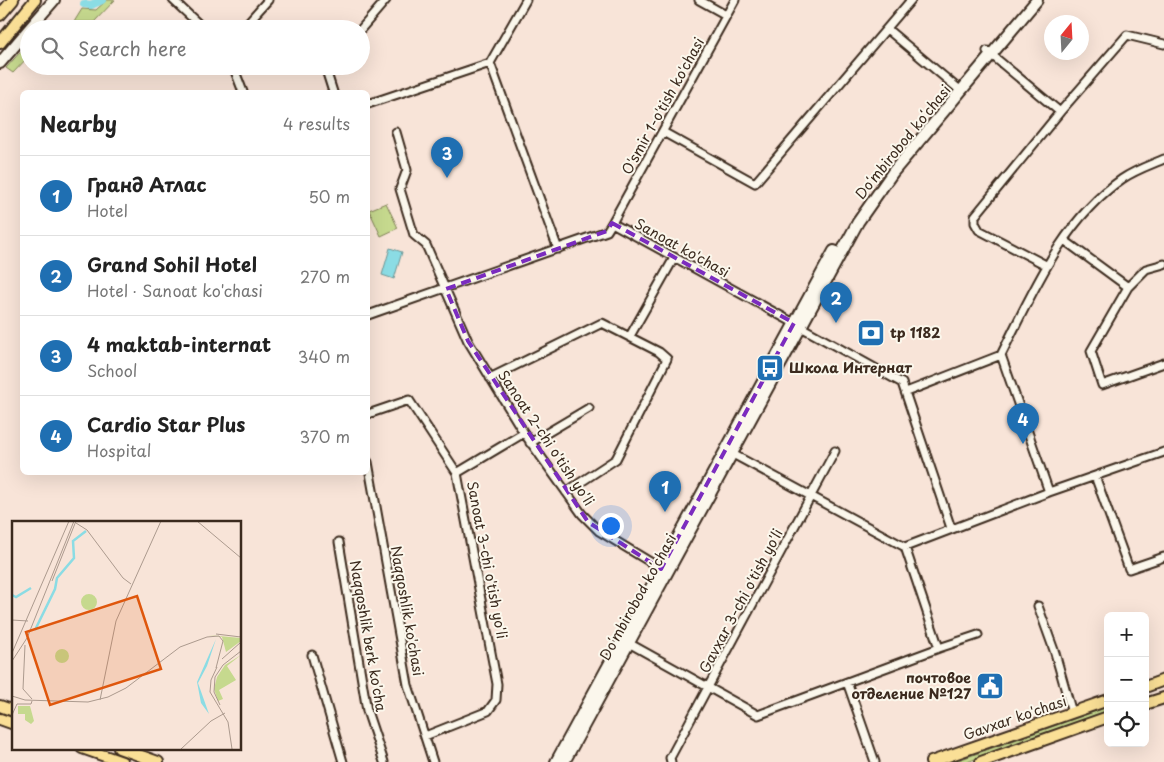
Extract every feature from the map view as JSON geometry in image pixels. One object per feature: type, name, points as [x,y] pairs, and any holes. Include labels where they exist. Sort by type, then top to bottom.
[{"type":"main road","points":[[0,15],[12,0]]},
{"type":"main road","points":[[0,42],[35,0]]},
{"type":"main road","points":[[37,20],[54,0]]},
{"type":"main road","name":"Doʻmbirobod koʻchasi","points":[[989,53],[1028,0]]},
{"type":"main road","name":"Doʻmbirobod koʻchasi","points":[[564,762],[664,570],[798,325],[870,204],[958,89],[1037,0]]},
{"type":"main road","points":[[0,63],[20,40]]},
{"type":"main road","name":"Doʻmbirobod koʻchasi","points":[[556,762],[626,642]]},
{"type":"main road","points":[[1149,686],[1164,680]]},
{"type":"main road","points":[[1149,703],[1164,698]]},
{"type":"main road","name":"Gavxar ko'chasi","points":[[931,762],[942,760],[1104,701]]},
{"type":"main road","points":[[0,706],[12,710]]},
{"type":"main road","points":[[981,762],[1104,718]]},
{"type":"main road","points":[[88,750],[122,762]]},
{"type":"main road","points":[[125,750],[158,762]]},
{"type":"street","points":[[173,0],[194,20]]},
{"type":"street","points":[[250,20],[268,0]]},
{"type":"street","points":[[369,20],[386,0]]},
{"type":"street","points":[[370,103],[490,63],[526,0]]},
{"type":"street","points":[[699,0],[726,15]]},
{"type":"street","name":"O'smir 1-o'tish ko'chasi","points":[[612,223],[664,132],[734,0]]},
{"type":"street","points":[[664,132],[755,182],[911,0]]},
{"type":"street","points":[[887,29],[958,89]]},
{"type":"street","points":[[1046,265],[980,230],[974,220],[1060,112],[1127,35],[1164,44]]},
{"type":"street","points":[[989,53],[1060,112]]},
{"type":"street","points":[[490,63],[558,249]]},
{"type":"street","points":[[236,75],[242,90]]},
{"type":"street","points":[[328,75],[332,90]]},
{"type":"street","name":"Sanoat 2-chi o'tish yo'li","points":[[396,132],[407,170],[400,189],[414,235],[426,245],[468,341],[490,378],[530,443],[595,528],[664,570]]},
{"type":"street","points":[[951,528],[906,392],[1001,355],[1046,265],[1064,240],[1089,210],[1115,185],[1124,178],[1164,159]]},
{"type":"street","name":"Sanoat ko'chasi","points":[[370,314],[444,286],[607,231],[612,223],[902,384],[906,392]]},
{"type":"street","points":[[1064,240],[1128,287]]},
{"type":"street","points":[[630,336],[674,258]]},
{"type":"street","points":[[1164,264],[1146,269],[1128,287],[1091,350],[1102,385],[1164,363]]},
{"type":"street","points":[[490,378],[602,323],[659,352],[667,359],[616,459],[566,492]]},
{"type":"street","points":[[1001,355],[1049,492]]},
{"type":"street","name":"Sanoat 3-chi o'tish yo'li","points":[[370,413],[409,400],[458,473],[498,692],[493,706],[488,711],[424,736]]},
{"type":"street","points":[[530,443],[589,408]]},
{"type":"street","points":[[458,473],[524,433]]},
{"type":"street","points":[[729,451],[906,547],[939,648]]},
{"type":"street","name":"Gavxar 3-chi o'tish yo'li","points":[[672,762],[670,758],[835,451]]},
{"type":"street","points":[[906,547],[951,528],[1164,452]]},
{"type":"street","name":"Naqqoshlik ko'chasi","points":[[370,473],[408,685],[433,762]]},
{"type":"street","points":[[1095,476],[1129,569],[1164,557]]},
{"type":"street","name":"Naqqoshlik berk ko'cha","points":[[339,542],[367,711],[384,762]]},
{"type":"street","points":[[1038,606],[1072,713]]},
{"type":"street","points":[[626,642],[758,715],[978,635]]},
{"type":"street","points":[[312,655],[343,762]]},
{"type":"street","points":[[847,682],[875,762]]},
{"type":"highlighted area","points":[[612,223],[794,323],[661,569],[588,522],[468,341],[446,289],[607,231]]},
{"type":"green space","points":[[107,0],[115,0],[96,20],[75,20],[82,9],[96,10]]},
{"type":"green space","points":[[20,52],[20,66],[13,73],[6,68]]},
{"type":"green space","points":[[386,203],[398,228],[381,236],[370,210]]},
{"type":"green space","points":[[1104,708],[1104,713],[967,762],[953,762]]},
{"type":"water","points":[[390,248],[402,252],[394,279],[382,275]]},
{"type":"waterway","points":[[84,4],[91,5],[102,0]]},
{"type":"place","name":"4 maktab-internat","points":[[447,178]]},
{"type":"place","name":"Grand Sohil Hotel","points":[[836,323]]},
{"type":"place","name":"tp 1182","points":[[871,333]]},
{"type":"place","name":"Школа Интернат","points":[[770,368]]},
{"type":"place","name":"Cardio Star Plus","points":[[1023,444]]},
{"type":"place","name":"Гранд Атлас","points":[[665,512]]},
{"type":"place","name":"почтовое отделение №127","points":[[990,686]]}]
